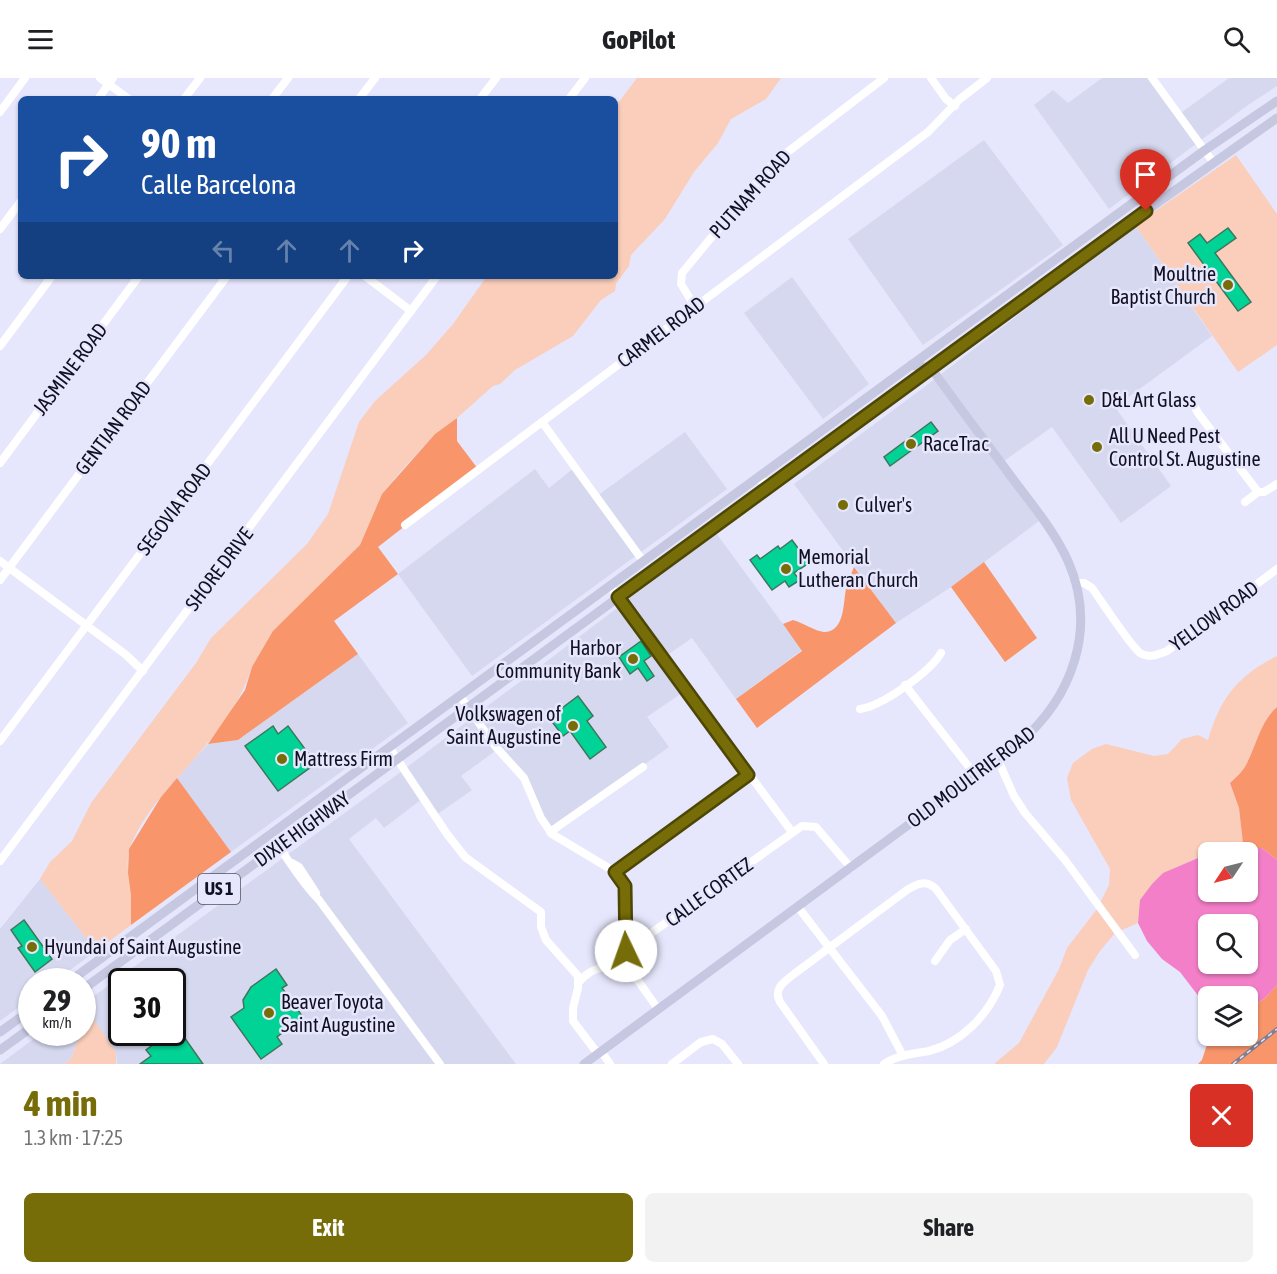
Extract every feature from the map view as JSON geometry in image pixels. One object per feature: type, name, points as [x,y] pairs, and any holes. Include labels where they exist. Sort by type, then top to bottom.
[{"type":"main road","name":"US 1","points":[[88,968],[1205,150],[1277,101]]},
{"type":"main road","name":"DIXIE HIGHWAY","points":[[96,980],[1213,162],[1277,118]]},
{"type":"main road","points":[[911,365],[931,368]]},
{"type":"main road","name":"OLD MOULTRIE ROAD","points":[[584,1064],[998,760],[1045,719],[1069,679],[1079,638],[1080,611],[1068,561],[1053,534],[931,368]]},
{"type":"main road","points":[[176,903],[184,915]]},
{"type":"main road","points":[[0,1032],[18,1019]]},
{"type":"main road","points":[[0,1050],[18,1037]]},
{"type":"street","points":[[0,112],[25,78]]},
{"type":"street","points":[[100,78],[111,81],[126,96]]},
{"type":"street","points":[[186,96],[200,78]]},
{"type":"street","points":[[274,96],[288,78]]},
{"type":"street","points":[[361,96],[375,78]]},
{"type":"street","points":[[482,96],[496,78]]},
{"type":"street","name":"PUTNAM ROAD","points":[[696,307],[680,282],[682,273],[689,264],[772,164],[884,78]]},
{"type":"street","points":[[931,78],[946,99],[955,106],[987,78]]},
{"type":"street","points":[[1152,78],[1213,162]]},
{"type":"street","points":[[571,96],[583,79]]},
{"type":"street","points":[[100,96],[111,81]]},
{"type":"street","name":"CARMEL ROAD","points":[[405,525],[919,140],[955,106]]},
{"type":"street","points":[[0,229],[18,205]]},
{"type":"street","points":[[1068,250],[1076,262]]},
{"type":"street","points":[[0,346],[50,279]]},
{"type":"street","name":"JASMINE ROAD","points":[[0,463],[137,279]]},
{"type":"street","name":"GENTIAN ROAD","points":[[0,580],[225,279]]},
{"type":"street","name":"SEGOVIA ROAD","points":[[0,741],[346,279]]},
{"type":"street","points":[[369,279],[411,311]]},
{"type":"street","name":"SHORE DRIVE","points":[[0,861],[435,279]]},
{"type":"street","points":[[1191,400],[1198,413],[1258,492]]},
{"type":"street","points":[[542,422],[643,561]]},
{"type":"street","points":[[756,479],[773,484]]},
{"type":"street","points":[[1245,502],[1258,492],[1264,492],[1277,484]]},
{"type":"street","points":[[0,561],[125,654],[142,671]]},
{"type":"street","name":"YELLOW ROAD","points":[[1075,583],[1084,583],[1092,588],[1132,643],[1141,653],[1149,656],[1167,651],[1277,569]]},
{"type":"street","points":[[610,586],[792,832],[802,826],[816,827],[851,868]]},
{"type":"street","points":[[860,709],[881,702],[933,663],[941,653]]},
{"type":"street","points":[[905,685],[976,776]]},
{"type":"street","points":[[460,696],[495,746],[524,778],[541,818],[550,832],[615,872],[625,886],[626,965],[658,1009]]},
{"type":"street","points":[[389,747],[465,857],[541,912],[541,927],[546,940],[576,973],[579,982],[573,1021],[610,1064]]},
{"type":"street","points":[[998,760],[1014,796],[1135,955]]},
{"type":"street","points":[[550,832],[643,767]]},
{"type":"street","points":[[615,872],[748,775]]},
{"type":"street","name":"CALLE CORTEZ","points":[[579,982],[591,970],[614,964],[792,832]]},
{"type":"street","points":[[270,834],[304,886],[319,900],[441,1064]]},
{"type":"street","points":[[824,1064],[777,995],[783,982],[907,890],[920,883],[930,884],[966,929],[999,977],[1000,985],[986,1012],[951,1042],[884,1064]]},
{"type":"street","points":[[798,907],[882,1016],[903,1056]]},
{"type":"street","points":[[935,961],[950,940],[966,929]]},
{"type":"street","points":[[672,1064],[701,1042],[713,1039],[722,1044],[738,1064]]},
{"type":"shaded area","points":[[637,78],[781,78],[766,99],[731,119],[718,143],[694,172],[665,219],[631,255],[629,266],[616,284],[615,291],[601,300],[573,336],[515,370],[500,384],[493,386],[435,434],[382,494],[360,545],[252,667],[239,698],[220,727],[145,819],[130,848],[128,859],[131,925],[96,951],[40,879],[50,862],[72,841],[91,803],[196,663],[211,638],[307,544],[328,514],[359,422],[375,401],[426,355],[453,324],[485,279],[618,279],[618,103]]},
{"type":"shaded area","points":[[1102,78],[1151,78],[1178,115],[1229,78],[1277,78],[1277,86],[1248,105],[1109,209],[1034,105],[1053,90],[1068,103]]},
{"type":"shaded area","points":[[984,140],[1063,245],[923,345],[848,239]]},
{"type":"shaded area","points":[[1236,155],[1277,214],[1277,345],[1238,372],[1135,225]]},
{"type":"shaded area","points":[[1135,225],[1212,336],[1115,407],[1171,486],[1121,523],[1052,427],[1004,461],[940,375]]},
{"type":"shaded area","points":[[792,277],[869,384],[823,419],[744,313]]},
{"type":"shaded area","points":[[935,379],[1039,521],[951,587],[896,623],[794,484]]},
{"type":"shaded area","points":[[457,418],[457,441],[478,469],[378,547],[398,574],[334,621],[358,654],[238,740],[208,744],[245,690],[252,667],[273,631],[360,545],[382,494],[435,434]]},
{"type":"shaded area","points":[[685,432],[727,489],[472,676],[398,574],[535,469],[549,488],[575,467],[597,496]]},
{"type":"shaded area","points":[[716,533],[802,650],[736,699],[692,638],[663,658],[685,691],[647,717],[669,747],[552,830],[536,807],[525,776],[498,749],[461,776],[472,790],[435,816],[422,799],[384,828],[376,818],[349,839],[516,1064],[117,1064],[116,1052],[112,1046],[186,1046],[186,968],[132,968],[398,774]]},
{"type":"shaded area","points":[[984,562],[1037,638],[1005,662],[951,587]]},
{"type":"shaded area","points":[[854,567],[896,623],[757,728],[736,699],[802,651],[783,624],[793,620],[824,632],[836,627],[842,616],[846,589]]},
{"type":"shaded area","points":[[358,654],[408,723],[231,852],[177,778],[208,744],[238,740]]},
{"type":"shaded area","points":[[1277,656],[1277,707],[1263,725],[1247,764],[1230,783],[1239,808],[1243,842],[1198,842],[1198,858],[1174,868],[1156,880],[1144,898],[1138,923],[1115,933],[1088,970],[1057,1047],[1044,1064],[994,1064],[1019,1043],[1059,969],[1067,948],[1097,909],[1109,885],[1110,869],[1071,800],[1067,778],[1073,763],[1092,749],[1106,744],[1154,756],[1168,754],[1182,739],[1198,735],[1208,740],[1218,712],[1232,690],[1263,664]]},
{"type":"shaded area","points":[[1277,707],[1277,860],[1262,848],[1258,849],[1258,842],[1243,842],[1239,808],[1230,783],[1245,767],[1263,725]]},
{"type":"shaded area","points":[[177,778],[231,852],[131,925],[129,849],[161,797]]},
{"type":"shaded area","points":[[1258,848],[1262,848],[1277,860],[1277,985],[1258,1002],[1258,986],[1198,986],[1198,996],[1180,972],[1162,959],[1147,941],[1138,923],[1140,900],[1152,884],[1163,873],[1198,858],[1198,902],[1258,902]]},
{"type":"shaded area","points":[[40,879],[96,951],[73,968],[18,968],[18,1008],[0,1021],[0,929]]},
{"type":"shaded area","points":[[1277,985],[1277,1064],[1198,1064],[1202,1060],[1206,1046],[1258,1046],[1258,1002]]},
{"type":"shaded area","points":[[108,986],[108,1041],[96,1023],[96,995]]},
{"type":"shaded area","points":[[96,1023],[108,1040],[108,1046],[112,1046],[116,1052],[116,1064],[65,1064],[72,1057],[76,1046],[96,1046]]},
{"type":"shaded area","points":[[24,1046],[76,1046],[72,1057],[65,1064],[0,1064]]},
{"type":"building","name":"Moultrie Baptist Church","points":[[1228,228],[1236,238],[1215,253],[1251,302],[1238,311],[1188,243],[1200,234],[1207,243]]},
{"type":"building","name":"RaceTrac","points":[[931,422],[938,431],[890,466],[884,457]]},
{"type":"building","name":"Memorial Lutheran Church","points":[[792,540],[809,563],[794,573],[800,580],[789,587],[785,581],[772,590],[750,560],[757,555],[760,559],[778,546],[780,549]]},
{"type":"building","name":"Harbor Community Bank","points":[[641,641],[651,656],[644,661],[654,676],[647,681],[638,668],[630,674],[619,657]]},
{"type":"building","name":"Volkswagen of Saint Augustine","points":[[578,696],[593,716],[587,721],[606,747],[590,759],[570,731],[563,736],[549,718]]},
{"type":"building","name":"Mattress Firm","points":[[273,726],[278,734],[288,726],[311,757],[306,761],[311,767],[278,791],[245,746]]},
{"type":"building","name":"Hyundai of Saint Augustine","points":[[24,920],[52,959],[40,968],[32,968],[18,948],[22,946],[11,930]]},
{"type":"building","name":"Beaver Toyota Saint Augustine","points":[[276,969],[287,985],[282,988],[303,1017],[277,1037],[282,1044],[261,1059],[231,1017],[244,1008],[243,1000],[251,987]]},
{"type":"building","points":[[186,1040],[203,1064],[140,1064],[151,1056],[146,1050],[151,1046],[186,1046]]},
{"type":"railway","points":[[1233,1064],[1277,1029]]},
{"type":"place","name":"Moultrie Baptist Church","points":[[1228,285]]},
{"type":"place","name":"D&L Art Glass","points":[[1089,400]]},
{"type":"place","name":"RaceTrac","points":[[911,444]]},
{"type":"place","name":"All U Need Pest Control St. Augustine","points":[[1097,447]]},
{"type":"place","name":"Culver's","points":[[843,505]]},
{"type":"place","name":"Memorial Lutheran Church","points":[[786,569]]},
{"type":"place","name":"Harbor Community Bank","points":[[633,659]]},
{"type":"place","name":"Volkswagen of Saint Augustine","points":[[573,726]]},
{"type":"place","name":"Mattress Firm","points":[[282,759]]},
{"type":"place","name":"Hyundai of Saint Augustine","points":[[32,947]]},
{"type":"place","name":"Beaver Toyota Saint Augustine","points":[[269,1013]]},
{"type":"route","points":[[626,951],[625,886],[615,872],[748,775],[618,597],[1146,211]]}]
